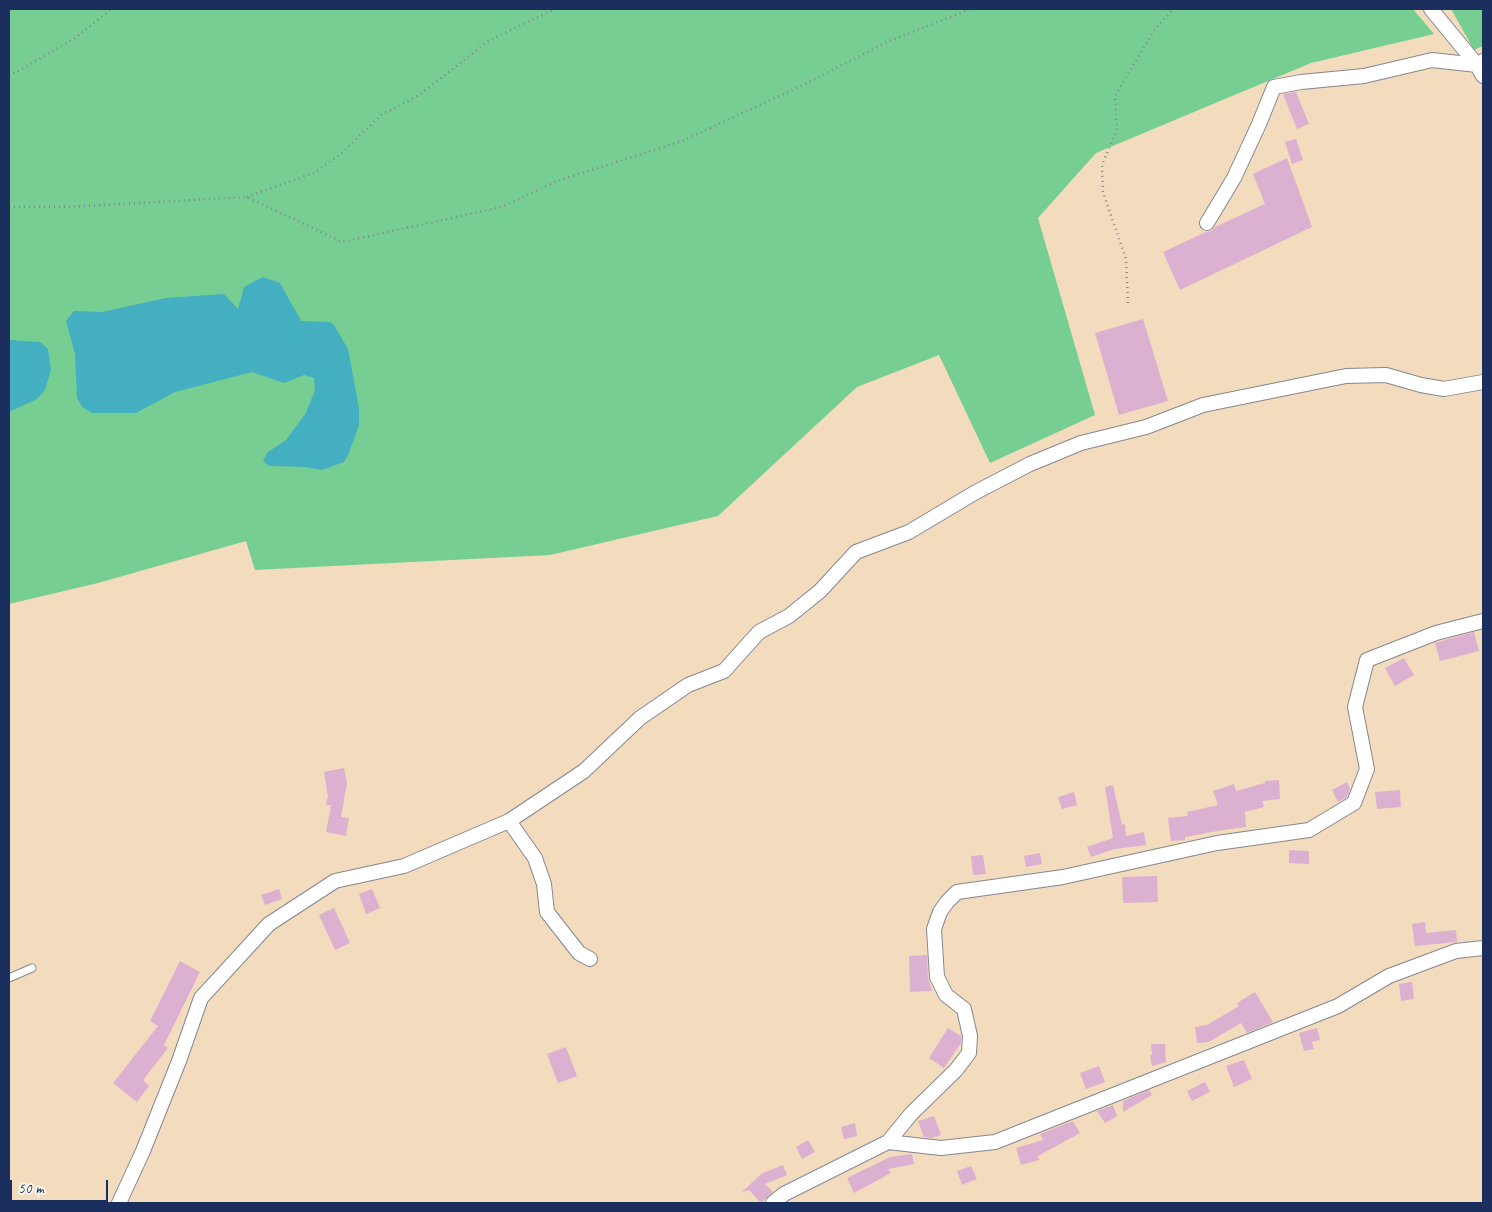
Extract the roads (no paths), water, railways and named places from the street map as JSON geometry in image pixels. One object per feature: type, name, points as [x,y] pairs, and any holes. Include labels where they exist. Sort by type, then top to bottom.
[{"type":"street","points":[[1431,9],[1481,67]]},
{"type":"street","points":[[1207,223],[1238,169],[1274,87],[1301,82],[1364,76],[1432,60],[1481,67]]},
{"type":"street","points":[[119,1203],[143,1151],[179,1061],[201,998],[269,924],[335,881],[404,866],[509,821],[584,771],[648,713],[688,685],[724,671],[759,632],[789,616],[820,591],[856,552],[909,532],[976,492],[1030,464],[1081,443],[1146,427],[1203,405],[1346,376],[1386,375],[1421,385],[1444,389],[1483,382]]},
{"type":"street","points":[[773,1203],[784,1194],[888,1142],[911,1114],[956,1070],[969,1053],[970,1036],[964,1009],[946,995],[937,977],[934,929],[940,912],[957,892],[1063,876],[1217,843],[1309,830],[1354,803],[1367,769],[1355,707],[1367,660],[1436,633],[1483,621]]},
{"type":"street","points":[[509,821],[534,858],[544,884],[547,912],[579,953],[590,959]]},
{"type":"street","points":[[888,1142],[941,1148],[995,1142],[1338,1006],[1389,976],[1456,951],[1483,948]]},
{"type":"lane","points":[[9,978],[32,968]]},
{"type":"water","points":[[263,277],[280,283],[301,321],[330,322],[334,325],[348,349],[359,408],[359,425],[344,462],[322,470],[305,467],[270,466],[263,461],[268,452],[286,440],[306,413],[315,390],[314,378],[304,375],[284,383],[252,372],[175,392],[136,413],[93,413],[83,408],[77,398],[75,354],[66,321],[74,311],[102,312],[166,298],[224,294],[238,309],[244,287]]},
{"type":"water","points":[[9,340],[40,342],[48,349],[51,370],[45,390],[37,399],[9,412]]}]
